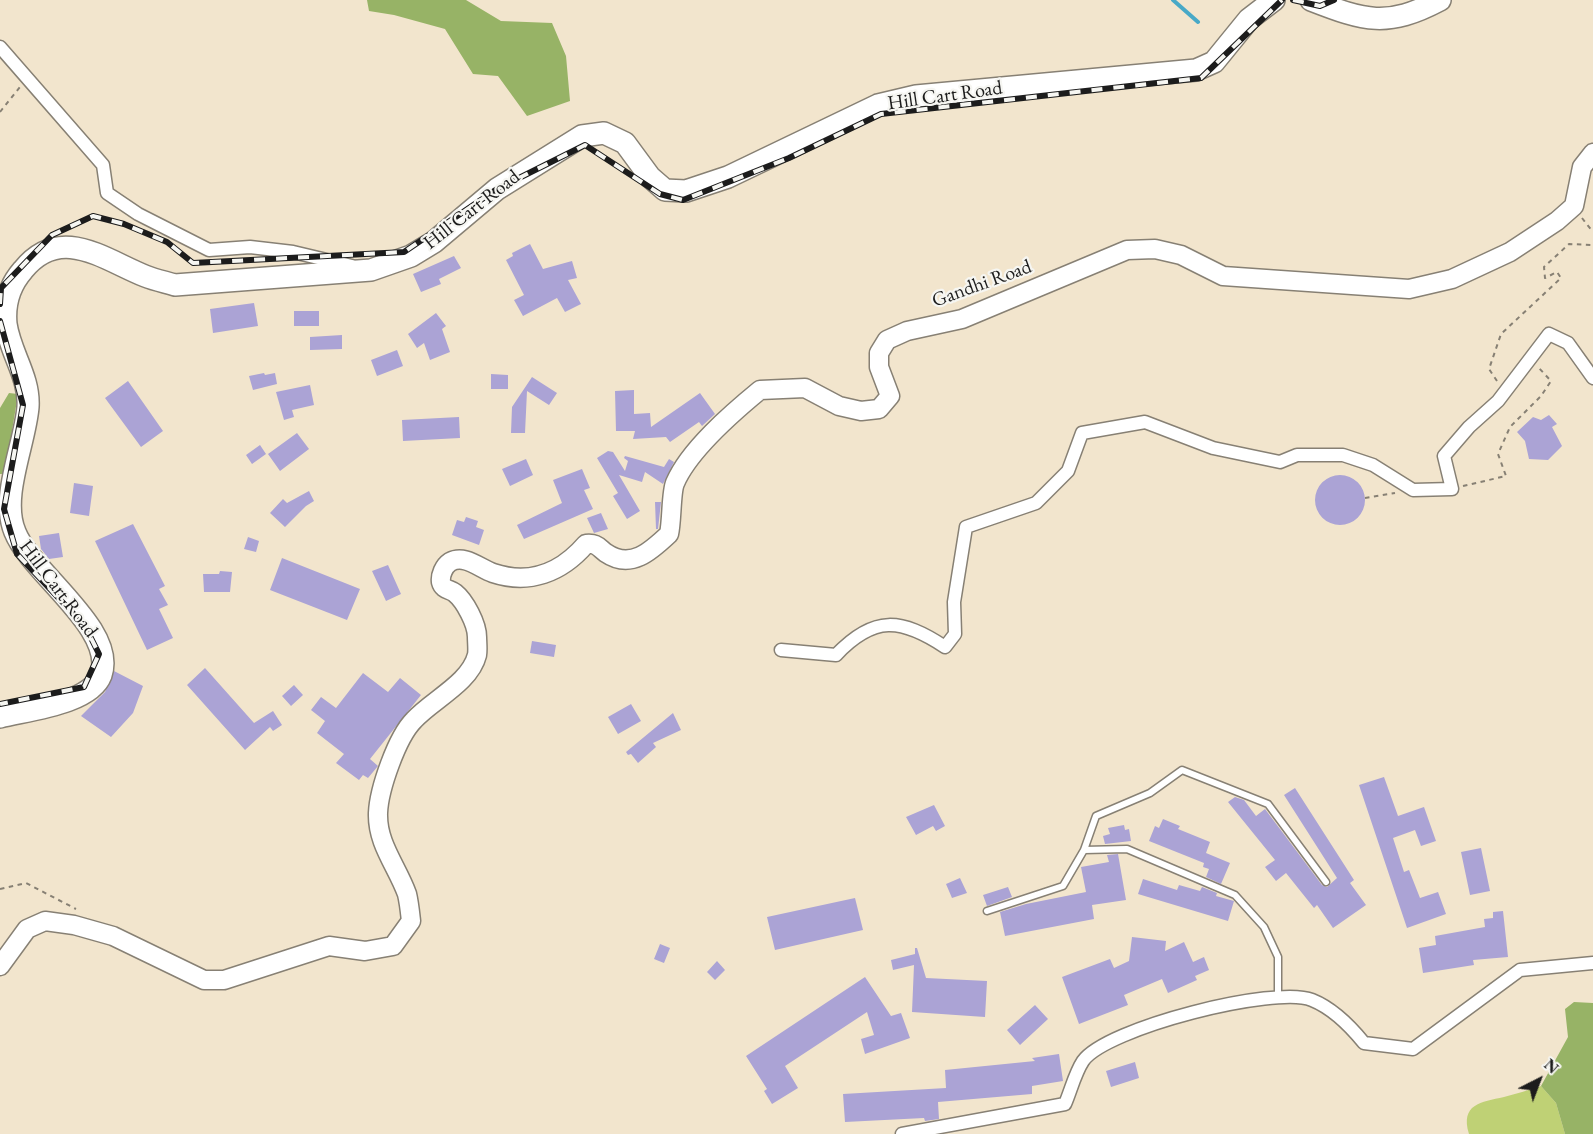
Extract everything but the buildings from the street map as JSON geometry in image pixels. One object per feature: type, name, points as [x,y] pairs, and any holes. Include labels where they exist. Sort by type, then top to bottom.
[{"type":"highway","name":"Hill Cart Road","points":[[0,717],[77,698],[93,689],[101,674],[103,651],[94,634],[26,550],[14,531],[10,503],[28,407],[27,384],[7,327],[5,303],[16,278],[26,265],[51,248],[76,247],[147,277],[176,285],[370,270],[411,256],[434,242],[497,189],[582,136],[604,133],[625,143],[650,177],[665,190],[686,191],[728,177],[838,122],[878,105],[897,100],[916,96],[1196,70],[1214,62],[1249,20],[1274,0]]},
{"type":"highway","points":[[1311,0],[1353,17],[1392,19],[1419,11],[1440,0]]},
{"type":"main road","name":"Gandhi Road","points":[[74,925],[113,936],[204,980],[224,980],[329,946],[365,951],[393,946],[411,921],[407,894],[383,844],[378,812],[385,786],[396,750],[412,721],[468,672],[477,655],[477,632],[467,609],[454,592],[445,589],[441,582],[442,572],[450,562],[466,560],[492,573],[519,579],[550,574],[574,559],[586,544],[595,543],[607,554],[621,560],[636,560],[669,534],[673,515],[674,485],[690,458],[760,390],[805,388],[839,406],[861,411],[879,409],[890,396],[879,367],[879,353],[887,340],[907,331],[962,319],[1127,250],[1155,249],[1181,255],[1224,276],[1258,280],[1409,289],[1452,279],[1510,252],[1557,221],[1574,206],[1582,167],[1593,153]]},
{"type":"main road","points":[[0,966],[27,928],[45,921],[74,925]]},
{"type":"street","points":[[0,47],[102,165],[107,193],[138,214],[209,250],[250,247],[293,252],[370,270]]},
{"type":"street","points":[[781,650],[836,655],[869,627],[895,625],[923,632],[945,647],[955,634],[954,602],[966,527],[1036,503],[1068,471],[1082,433],[1145,422],[1213,448],[1280,462],[1297,455],[1343,455],[1373,465],[1413,490],[1452,489],[1444,456],[1469,427],[1498,401],[1549,334],[1568,343],[1593,378]]},
{"type":"street","points":[[902,1134],[1065,1104],[1084,1060],[1126,1033],[1174,1015],[1278,997],[1311,999],[1349,1025],[1364,1043],[1413,1049],[1520,970],[1593,963]]},
{"type":"lane","points":[[987,911],[1063,886],[1084,850],[1096,816],[1150,793],[1182,770],[1268,804],[1326,882]]},
{"type":"lane","points":[[1084,850],[1127,849],[1235,895],[1264,927],[1278,957],[1278,997]]},
{"type":"path","points":[[0,112],[27,79]]},
{"type":"path","points":[[1498,401],[1491,391],[1497,380],[1489,369],[1501,334],[1561,278],[1557,272],[1545,278],[1544,267],[1569,243],[1593,245]]},
{"type":"path","points":[[1452,489],[1506,476],[1498,454],[1509,427],[1541,396],[1551,381],[1530,358]]},
{"type":"path","points":[[1365,498],[1388,494]]},
{"type":"path","points":[[0,889],[26,883],[76,907],[74,925]]},
{"type":"green space","points":[[367,0],[466,0],[501,21],[552,23],[566,56],[570,101],[527,116],[498,76],[473,74],[445,29],[394,15],[369,11]]},
{"type":"green space","points":[[9,393],[18,394],[5,474],[0,474],[0,408]]},
{"type":"green space","points":[[1574,1002],[1593,1003],[1593,1134],[1565,1134],[1556,1103],[1541,1086],[1568,1037],[1565,1009]]},
{"type":"green space","points":[[1541,1086],[1556,1103],[1565,1134],[1469,1134],[1467,1116],[1475,1106]]},
{"type":"waterway","points":[[1173,0],[1198,22]]},
{"type":"railway","points":[[0,304],[1,288],[52,235],[93,216],[124,224],[167,242],[193,263],[404,252],[497,189],[585,145],[660,194],[683,200],[789,158],[881,114],[1201,78],[1282,0]]},
{"type":"railway","points":[[1293,0],[1320,6],[1334,0]]},
{"type":"railway","points":[[0,321],[23,405],[4,509],[17,554],[85,626],[99,654],[84,687],[0,704]]}]
